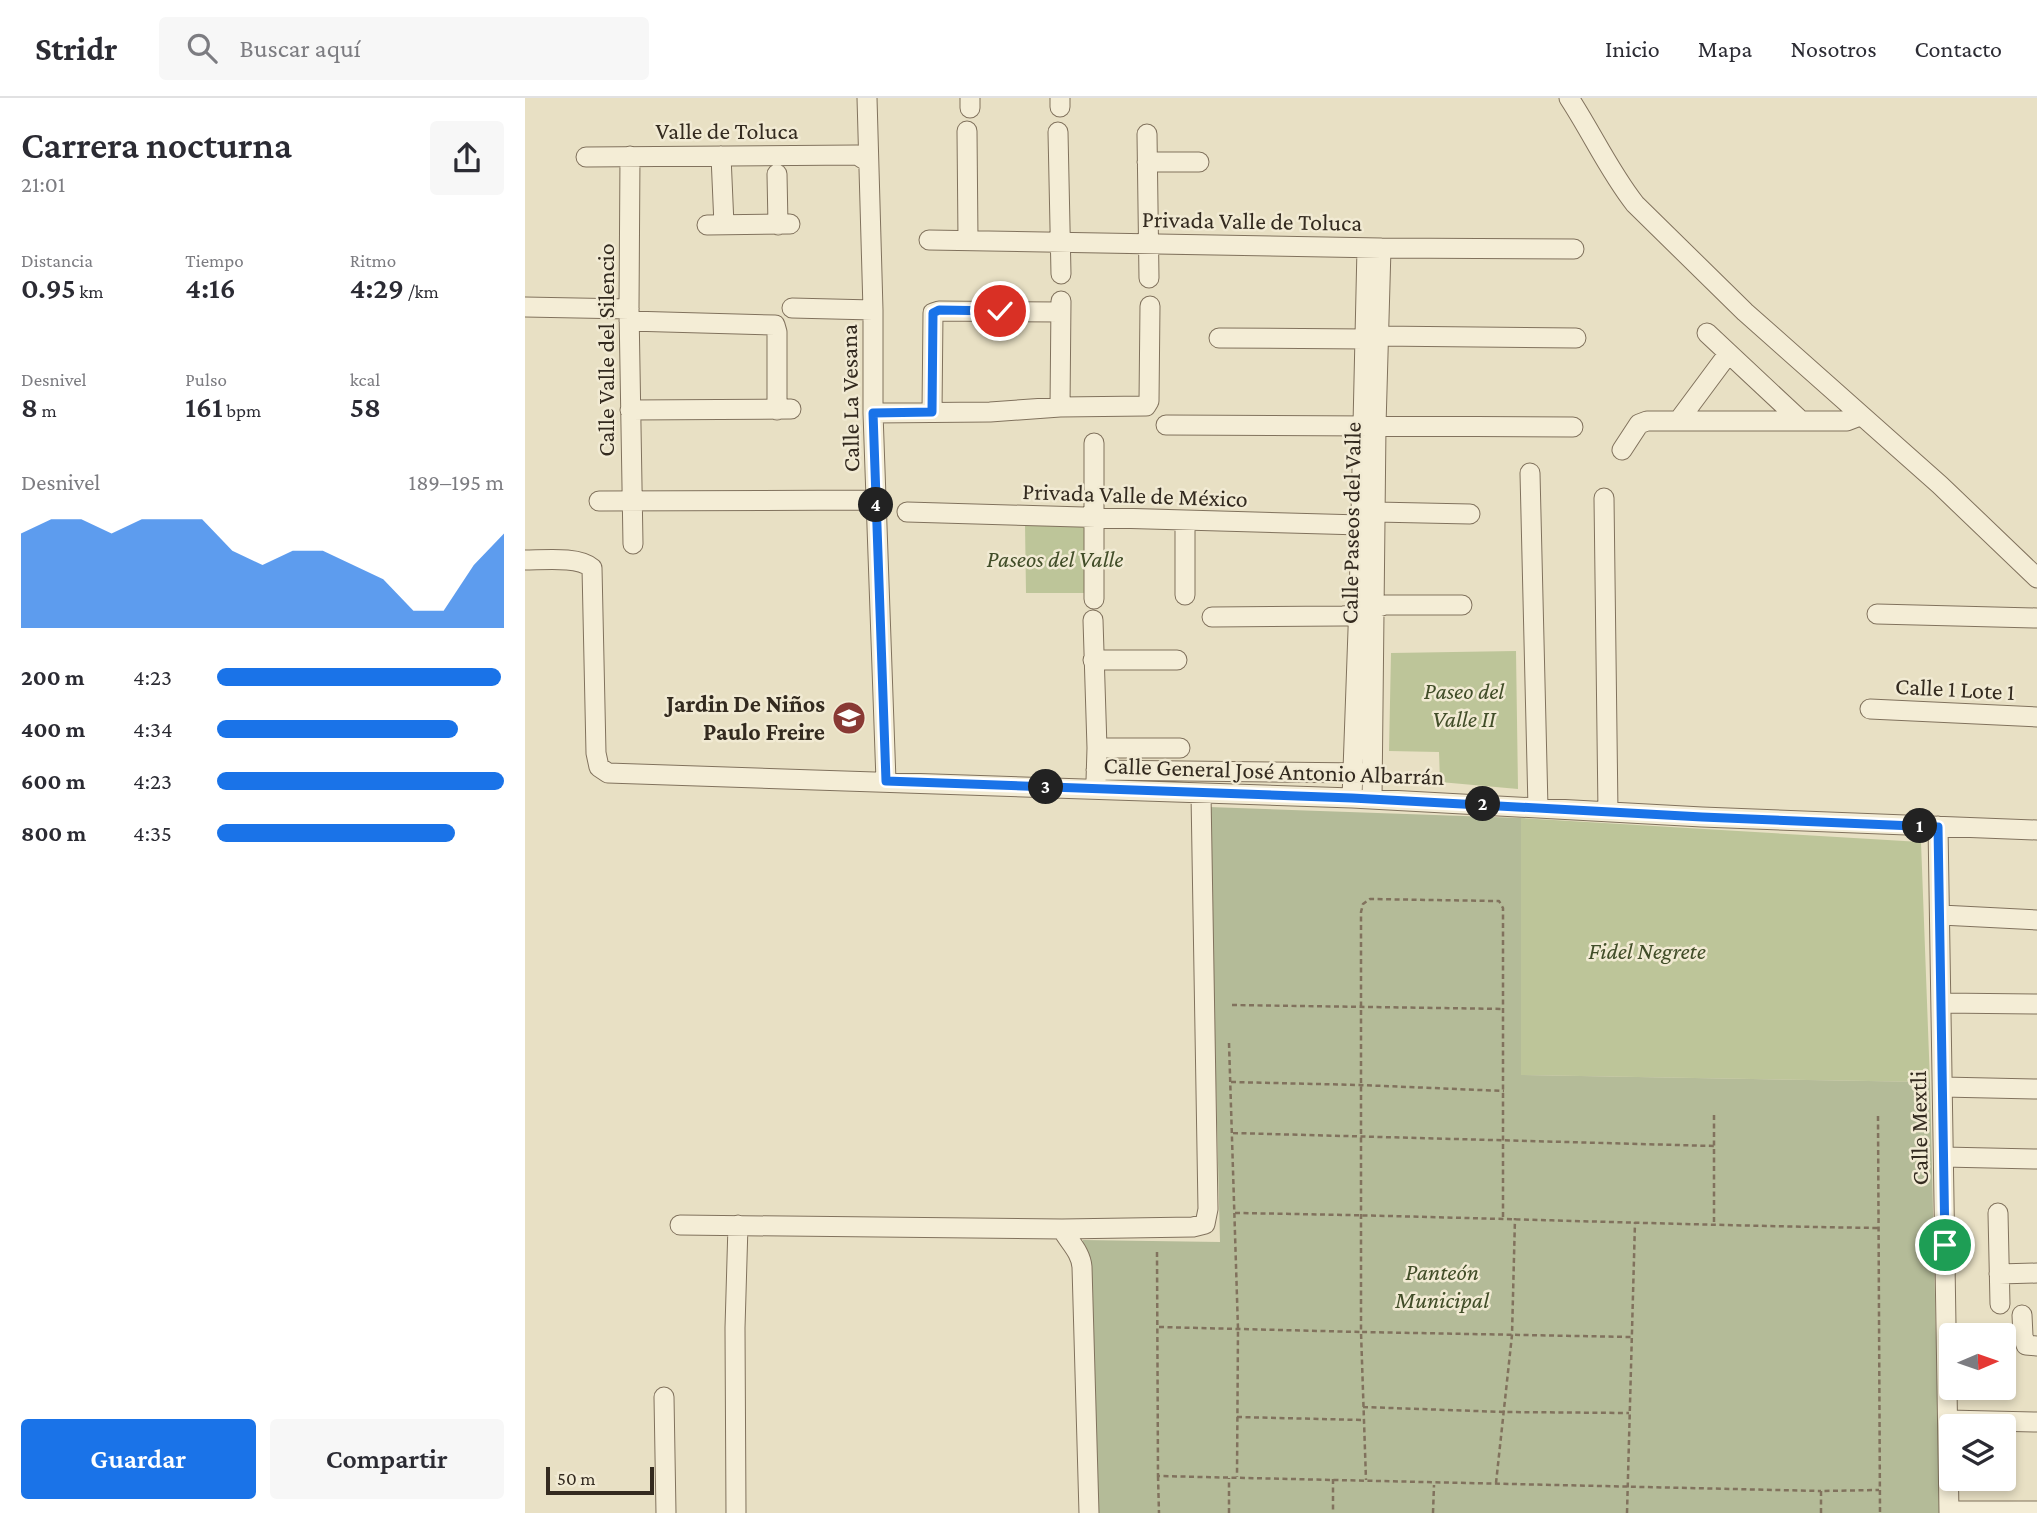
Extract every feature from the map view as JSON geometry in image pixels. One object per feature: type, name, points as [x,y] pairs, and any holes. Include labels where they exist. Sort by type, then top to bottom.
[{"type":"street","name":"Calle La Vesana","points":[[867,98],[873,413],[886,781]]},
{"type":"street","points":[[1569,98],[1620,184],[1635,204],[1745,313],[1940,485],[2037,578]]},
{"type":"street","points":[[967,131],[968,239]]},
{"type":"street","points":[[1058,132],[1061,274]]},
{"type":"street","points":[[1147,134],[1149,278]]},
{"type":"street","name":"Valle de Toluca","points":[[586,157],[857,155],[868,162]]},
{"type":"street","name":"Calle Valle del Silencio","points":[[630,156],[629,315],[633,544]]},
{"type":"street","points":[[721,156],[716,225],[784,225],[777,174]]},
{"type":"street","points":[[1147,162],[1199,162]]},
{"type":"street","name":"Privada Valle de Toluca","points":[[929,240],[1374,248],[1574,248]]},
{"type":"street","name":"Calle Paseos del Valle","points":[[1372,799],[1363,773],[1374,248]]},
{"type":"street","points":[[932,412],[933,313],[939,310],[1061,306],[1060,407]]},
{"type":"street","points":[[873,413],[1142,407],[1148,404],[1150,306]]},
{"type":"street","points":[[525,307],[775,325],[784,410],[630,410]]},
{"type":"street","points":[[792,308],[873,310]]},
{"type":"street","points":[[1707,333],[1800,421]]},
{"type":"street","points":[[1219,338],[1576,338]]},
{"type":"street","points":[[1679,420],[1728,354]]},
{"type":"street","points":[[1622,450],[1643,422],[1847,421],[1860,416]]},
{"type":"street","points":[[1166,425],[1573,427]]},
{"type":"street","points":[[1094,443],[1094,599]]},
{"type":"street","points":[[1530,473],[1538,808]]},
{"type":"street","points":[[1604,498],[1608,812]]},
{"type":"street","points":[[599,502],[876,500]]},
{"type":"street","name":"Privada Valle de México","points":[[907,512],[1185,522],[1369,519],[1470,514]]},
{"type":"street","points":[[1185,522],[1185,595]]},
{"type":"street","name":"Calle General José Antonio Albarrán","points":[[525,560],[575,561],[593,568],[596,753],[599,768],[608,773],[886,781],[1096,780],[1201,794],[1352,798],[2037,830]]},
{"type":"street","points":[[1212,617],[1343,617],[1401,604],[1462,605]]},
{"type":"street","points":[[1877,614],[2037,618]]},
{"type":"street","points":[[1093,620],[1096,780],[1363,773]]},
{"type":"street","points":[[1093,660],[1177,660]]},
{"type":"street","name":"Calle 1 Lote 1","points":[[1870,709],[2037,717]]},
{"type":"street","points":[[1097,748],[1181,748]]},
{"type":"street","name":"Calle Paseos del Valle","points":[[1352,798],[1363,773]]},
{"type":"street","points":[[680,1225],[1062,1229],[1204,1225],[1207,1221],[1201,794]]},
{"type":"street","name":"Calle Mextli","points":[[1938,827],[1948,1414]]},
{"type":"street","points":[[1941,915],[2037,920]]},
{"type":"street","points":[[1942,1003],[2037,1004]]},
{"type":"street","points":[[1943,1087],[2037,1089]]},
{"type":"street","points":[[1944,1157],[2037,1159]]},
{"type":"street","points":[[1998,1213],[2000,1304]]},
{"type":"street","points":[[736,1513],[734,1328],[738,1226]]},
{"type":"street","points":[[1062,1229],[1081,1259],[1089,1513]]},
{"type":"street","points":[[1999,1274],[2037,1273]]},
{"type":"street","points":[[2022,1315],[2024,1342],[2026,1345],[2037,1346]]},
{"type":"street","points":[[664,1397],[666,1513]]},
{"type":"street","points":[[2016,1422],[2037,1422]]},
{"type":"street","name":"Calle Mextli","points":[[1949,1491],[1949,1512]]},
{"type":"street","points":[[1949,1512],[2037,1511]]},
{"type":"path","points":[[1366,1480],[1360,1214],[1361,912],[1365,901],[1499,901],[1503,908],[1503,1217]]},
{"type":"path","points":[[1232,1004],[1504,1009]]},
{"type":"path","points":[[1229,1043],[1238,1329],[1237,1478]]},
{"type":"path","points":[[1231,1082],[1504,1091]]},
{"type":"path","points":[[1714,1115],[1714,1225]]},
{"type":"path","points":[[1878,1116],[1880,1513]]},
{"type":"path","points":[[1233,1133],[1714,1146]]},
{"type":"path","points":[[1235,1213],[1503,1217],[1878,1228]]},
{"type":"path","points":[[1496,1484],[1512,1335],[1515,1218]]},
{"type":"path","points":[[1627,1513],[1635,1222]]},
{"type":"path","points":[[1157,1252],[1159,1513]]},
{"type":"path","points":[[1158,1327],[1633,1338]]},
{"type":"path","points":[[1363,1407],[1630,1413]]},
{"type":"path","points":[[1237,1417],[1364,1420]]},
{"type":"path","points":[[1158,1476],[1821,1491],[1880,1490]]},
{"type":"path","points":[[1229,1477],[1229,1513]]},
{"type":"path","points":[[1333,1479],[1333,1513]]},
{"type":"path","points":[[1433,1513],[1434,1483]]},
{"type":"path","points":[[1821,1491],[1821,1513]]},
{"type":"green space","name":"Paseos del Valle","points":[[1025,524],[1085,525],[1084,593],[1026,593]]},
{"type":"green space","name":"Paseo del Valle II","points":[[1516,651],[1518,789],[1440,782],[1439,752],[1389,751],[1391,653]]},
{"type":"green space","name":"Panteón Municipal","points":[[1209,807],[1521,818],[1521,1075],[1930,1082],[1940,1513],[1094,1513],[1083,1240],[1220,1242]]},
{"type":"green space","name":"Fidel Negrete","points":[[1521,818],[1921,842],[1930,1082],[1521,1075]]},
{"type":"place","name":"Jardin De Niños Paulo Freire","points":[[849,718]]},
{"type":"route","points":[[1000,311],[935,311],[932,317],[932,412],[873,413],[886,781],[1445,802],[1938,827],[1945,1245]]}]
